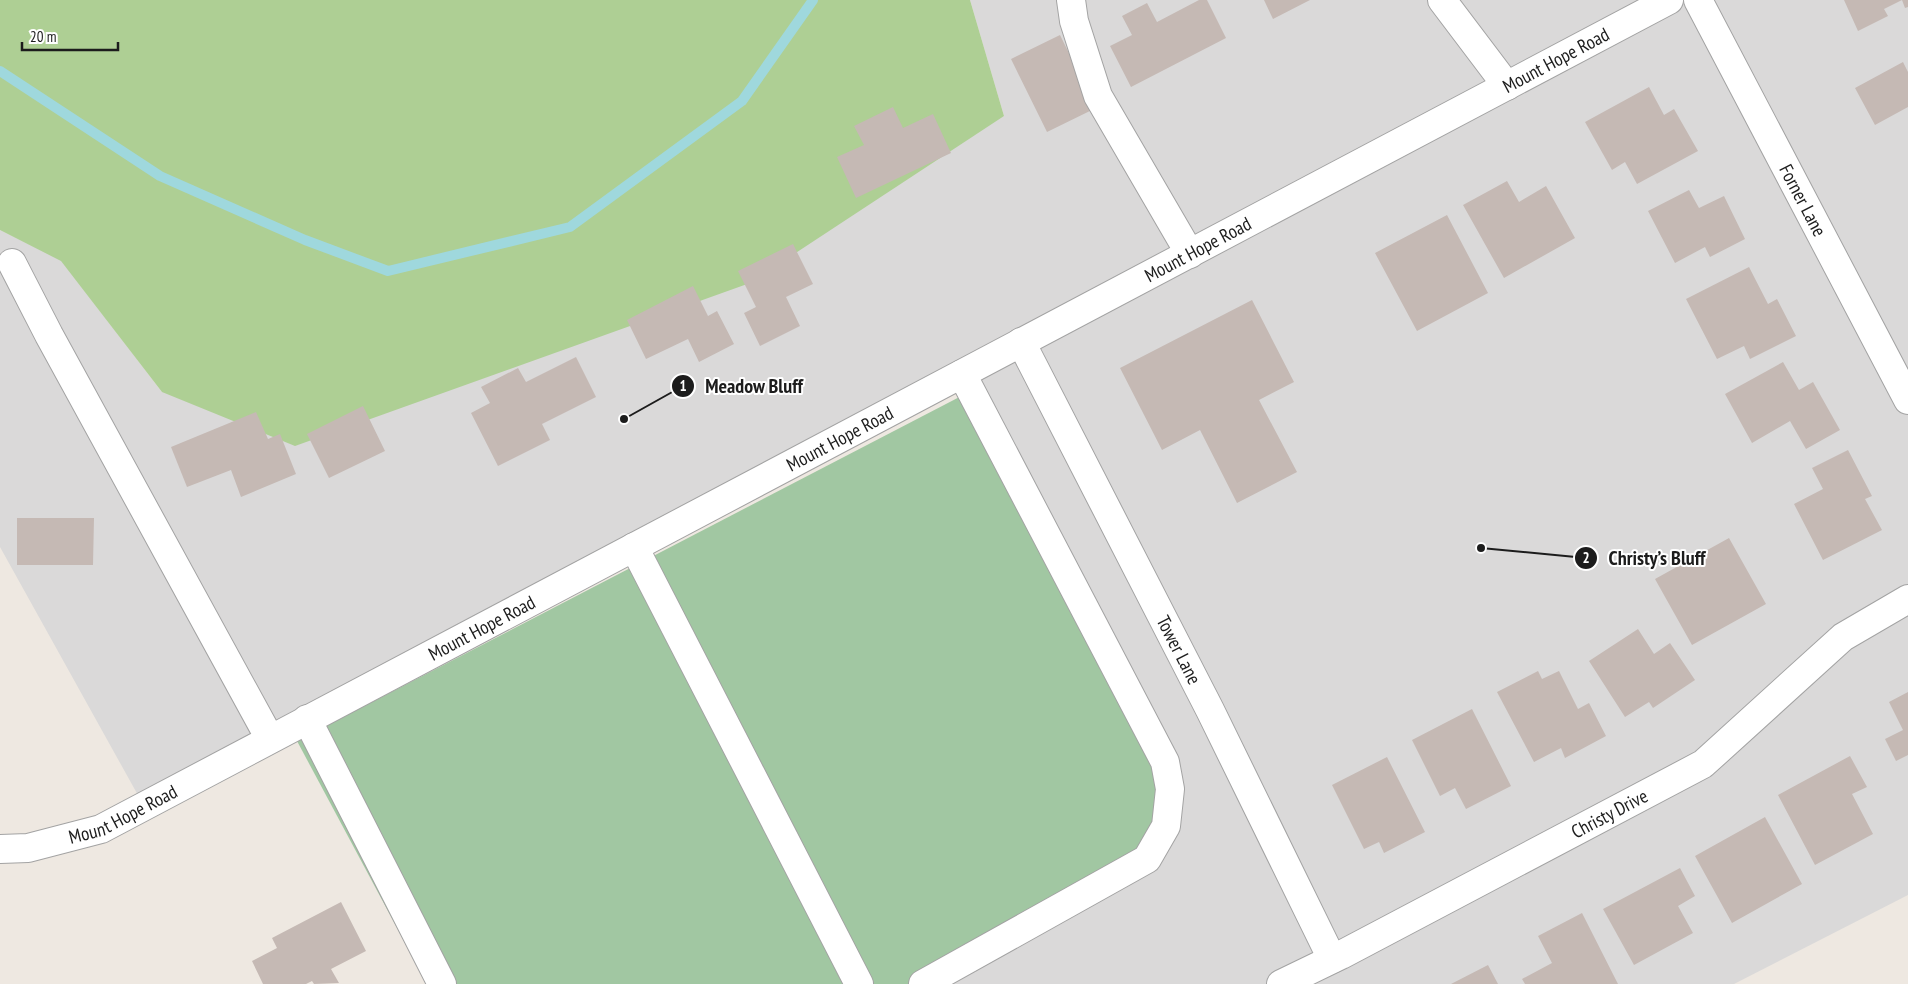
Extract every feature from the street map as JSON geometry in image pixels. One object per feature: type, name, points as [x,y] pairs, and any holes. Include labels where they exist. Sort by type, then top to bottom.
[{"type":"street","points":[[1071,0],[1074,21],[1098,96],[1190,254]]},
{"type":"street","points":[[1442,0],[1507,86]]},
{"type":"street","name":"Mount Hope Road","points":[[0,849],[28,848],[101,829],[1669,0]]},
{"type":"street","name":"Forner Lane","points":[[1698,0],[1908,400]]},
{"type":"street","points":[[12,263],[49,335],[270,739]]},
{"type":"street","name":"Tower Lane","points":[[1021,342],[1210,710],[1332,959]]},
{"type":"street","points":[[923,984],[1147,859],[1166,826],[1170,789],[1165,762],[962,374]]},
{"type":"street","points":[[634,547],[859,984]]},
{"type":"street","name":"Christy Drive","points":[[1281,984],[1703,764],[1843,636],[1908,598]]},
{"type":"street","points":[[307,720],[442,984]]},
{"type":"shaded area","points":[[970,0],[1908,0],[1908,895],[1734,984],[923,984],[962,374],[144,806],[0,547],[0,230],[61,260],[162,392],[1004,116]]},
{"type":"green space","points":[[0,0],[970,0],[1004,116],[750,283],[295,446],[162,392],[61,261],[0,230]]},
{"type":"green space","points":[[971,391],[1165,762],[1147,859],[923,984],[427,984],[297,741]]},
{"type":"building","points":[[1199,0],[1207,0],[1226,38],[1131,87],[1110,46],[1132,35],[1122,16],[1147,3],[1157,22]]},
{"type":"building","points":[[1264,0],[1310,0],[1273,19]]},
{"type":"building","points":[[1844,0],[1902,0],[1884,9],[1888,16],[1858,31]]},
{"type":"building","points":[[1902,0],[1908,0],[1908,7],[1905,8]]},
{"type":"building","points":[[1060,35],[1096,108],[1047,132],[1011,59]]},
{"type":"building","points":[[1903,62],[1908,72],[1908,107],[1875,125],[1855,88]]},
{"type":"building","points":[[1649,87],[1664,115],[1674,109],[1698,151],[1637,184],[1625,162],[1612,170],[1585,122]]},
{"type":"building","points":[[893,107],[903,128],[933,114],[951,153],[856,198],[837,157],[864,145],[854,126]]},
{"type":"building","points":[[1507,181],[1519,202],[1546,186],[1575,238],[1504,278],[1463,205]]},
{"type":"building","points":[[1689,190],[1699,208],[1724,196],[1745,239],[1710,257],[1705,247],[1675,263],[1648,211]]},
{"type":"building","points":[[1447,215],[1488,293],[1417,331],[1375,253]]},
{"type":"building","points":[[793,244],[813,284],[786,297],[800,326],[760,346],[744,313],[756,307],[738,271]]},
{"type":"building","points":[[1749,267],[1768,304],[1777,299],[1796,336],[1750,359],[1744,346],[1717,359],[1686,299]]},
{"type":"building","points":[[693,286],[708,316],[717,311],[734,344],[699,362],[688,339],[646,359],[627,320]]},
{"type":"building","points":[[1252,300],[1294,382],[1259,400],[1297,472],[1237,503],[1200,430],[1162,450],[1120,368]]},
{"type":"building","points":[[576,357],[596,397],[542,424],[550,440],[498,466],[471,413],[490,403],[481,387],[518,368],[526,382]]},
{"type":"building","points":[[1783,362],[1799,390],[1813,382],[1840,430],[1806,449],[1790,421],[1752,443],[1725,394]]},
{"type":"building","points":[[363,406],[385,451],[329,478],[307,434]]},
{"type":"building","points":[[256,412],[268,439],[280,434],[296,474],[241,497],[231,470],[187,487],[171,447]]},
{"type":"building","points":[[1848,450],[1872,496],[1865,499],[1882,530],[1823,560],[1794,504],[1823,489],[1812,468]]},
{"type":"building","points":[[17,518],[94,518],[93,565],[17,565]]},
{"type":"building","points":[[1729,538],[1766,604],[1692,645],[1655,579]]},
{"type":"building","points":[[1638,629],[1654,654],[1670,643],[1695,680],[1653,708],[1649,702],[1625,717],[1589,661]]},
{"type":"building","points":[[1538,671],[1542,679],[1559,671],[1578,709],[1589,703],[1606,736],[1565,758],[1561,748],[1534,762],[1497,692]]},
{"type":"building","points":[[1908,692],[1908,755],[1896,761],[1885,739],[1903,730],[1889,702]]},
{"type":"building","points":[[1472,709],[1511,786],[1466,809],[1455,788],[1440,796],[1412,740]]},
{"type":"building","points":[[1850,756],[1867,787],[1852,794],[1873,834],[1815,865],[1778,795]]},
{"type":"building","points":[[1387,757],[1425,832],[1384,853],[1379,842],[1364,849],[1332,785]]},
{"type":"building","points":[[1765,817],[1802,884],[1732,923],[1695,856]]},
{"type":"building","points":[[1680,868],[1695,896],[1678,906],[1693,933],[1634,965],[1603,909]]},
{"type":"building","points":[[341,902],[366,951],[331,969],[339,983],[314,984],[312,981],[306,984],[263,984],[252,961],[277,948],[272,938]]},
{"type":"building","points":[[1582,913],[1618,984],[1525,984],[1522,979],[1552,963],[1538,936]]},
{"type":"building","points":[[1488,965],[1498,984],[1451,984]]},
{"type":"waterway","points":[[0,71],[160,176],[305,240],[388,271],[570,227],[742,101],[813,0]]},
{"type":"place","name":"Meadow Bluff","points":[[624,419]]},
{"type":"place","name":"Christy’s Bluff","points":[[1481,548]]}]
